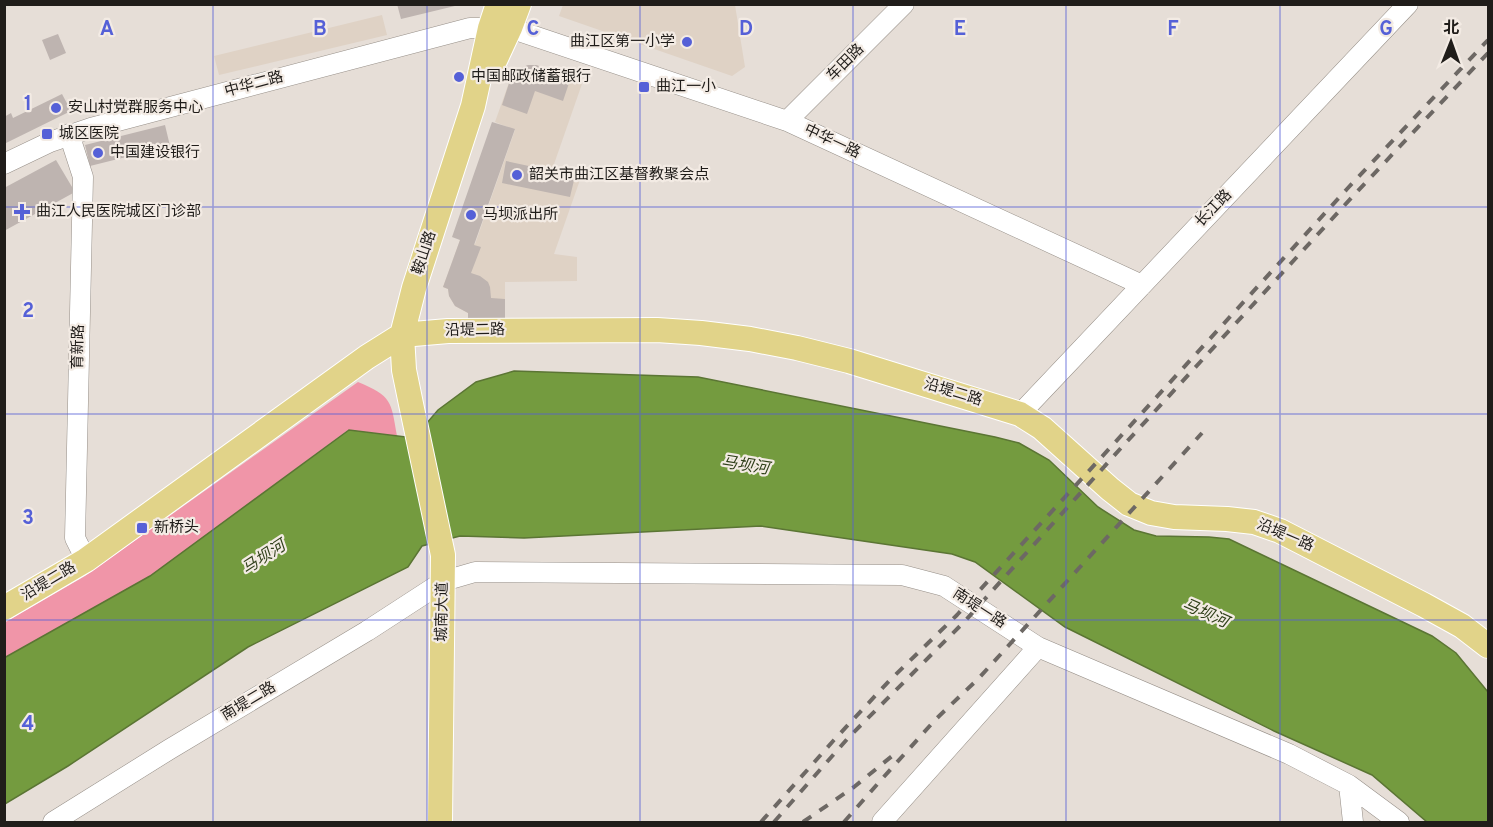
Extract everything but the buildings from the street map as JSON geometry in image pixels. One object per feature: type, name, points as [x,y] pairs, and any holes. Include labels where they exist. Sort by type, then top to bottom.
[{"type":"main road","name":"鞍山路","points":[[498,4],[500,28]]},
{"type":"main road","name":"鞍山路","points":[[411,404],[404,370],[402,335],[414,288],[500,28],[519,4]]},
{"type":"main road","name":"沿堤二路","points":[[4,609],[86,560],[367,357],[402,335],[448,331],[657,330],[750,339],[849,361],[1020,414]]},
{"type":"main road","name":"城南大道","points":[[411,404],[443,555],[450,578],[440,822]]},
{"type":"main road","name":"沿堤一路","points":[[1020,414],[1042,428],[1129,504],[1151,513],[1174,517],[1254,522],[1280,531],[1462,626],[1488,646]]},
{"type":"main road","points":[[450,578],[454,822]]},
{"type":"street","name":"车田路","points":[[787,121],[904,4]]},
{"type":"street","name":"长江路","points":[[1020,414],[1408,4]]},
{"type":"street","name":"中华二路","points":[[4,164],[69,134],[470,28],[500,28]]},
{"type":"street","name":"中华一路","points":[[500,28],[787,121],[1142,285]]},
{"type":"street","name":"育新路","points":[[69,134],[83,177],[75,538],[86,560]]},
{"type":"street","name":"南堤一路","points":[[450,578],[475,572],[902,575],[944,586],[1038,647],[1289,754],[1349,785],[1399,822]]},
{"type":"street","name":"南堤二路","points":[[53,822],[450,578]]},
{"type":"street","points":[[882,822],[1038,647]]},
{"type":"street","points":[[1349,785],[1353,822]]},
{"type":"shaded area","name":"曲江区第一小学","points":[[563,5],[735,5],[745,67],[732,76],[559,16]]},
{"type":"shaded area","points":[[382,15],[387,35],[219,75],[214,56]]},
{"type":"shaded area","points":[[528,65],[536,65],[583,81],[553,167],[581,177],[554,254],[577,257],[577,281],[505,282],[505,318],[468,318],[468,313],[455,306],[448,289],[443,287],[460,240],[475,244],[515,130],[495,122],[511,77],[516,70]]},
{"type":"shaded area","points":[[358,382],[378,391],[388,401],[397,436],[348,430],[150,577],[5,658],[4,623],[85,576]]},
{"type":"water","name":"马坝河","points":[[514,371],[698,377],[995,437],[1019,443],[1049,460],[1098,507],[1134,530],[1156,536],[1229,539],[1432,636],[1456,653],[1488,692],[1488,822],[1427,822],[1372,775],[1274,731],[1065,627],[975,562],[952,554],[761,526],[524,538],[460,536],[422,546],[408,567],[248,647],[68,766],[5,804],[4,658],[150,576],[349,430],[414,438],[438,410],[476,382]]},
{"type":"railway","points":[[761,822],[890,680],[957,615],[1347,189],[1488,40]]},
{"type":"railway","points":[[774,822],[849,737],[965,621],[1121,448],[1488,53]]},
{"type":"railway","points":[[844,822],[936,719],[979,678],[1202,433]]},
{"type":"railway","points":[[803,822],[854,787],[897,752]]},
{"type":"place","name":"曲江区第一小学","points":[[687,42]]},
{"type":"place","name":"中国邮政储蓄银行","points":[[459,77]]},
{"type":"place","name":"曲江一小","points":[[644,87]]},
{"type":"place","name":"安山村党群服务中心","points":[[56,108]]},
{"type":"place","name":"城区医院","points":[[47,134]]},
{"type":"place","name":"中国建设银行","points":[[98,153]]},
{"type":"place","name":"韶关市曲江区基督教聚会点","points":[[517,175]]},
{"type":"place","name":"曲江人民医院城区门诊部","points":[[22,212]]},
{"type":"place","name":"马坝派出所","points":[[471,215]]},
{"type":"place","name":"新桥头","points":[[142,528]]}]
